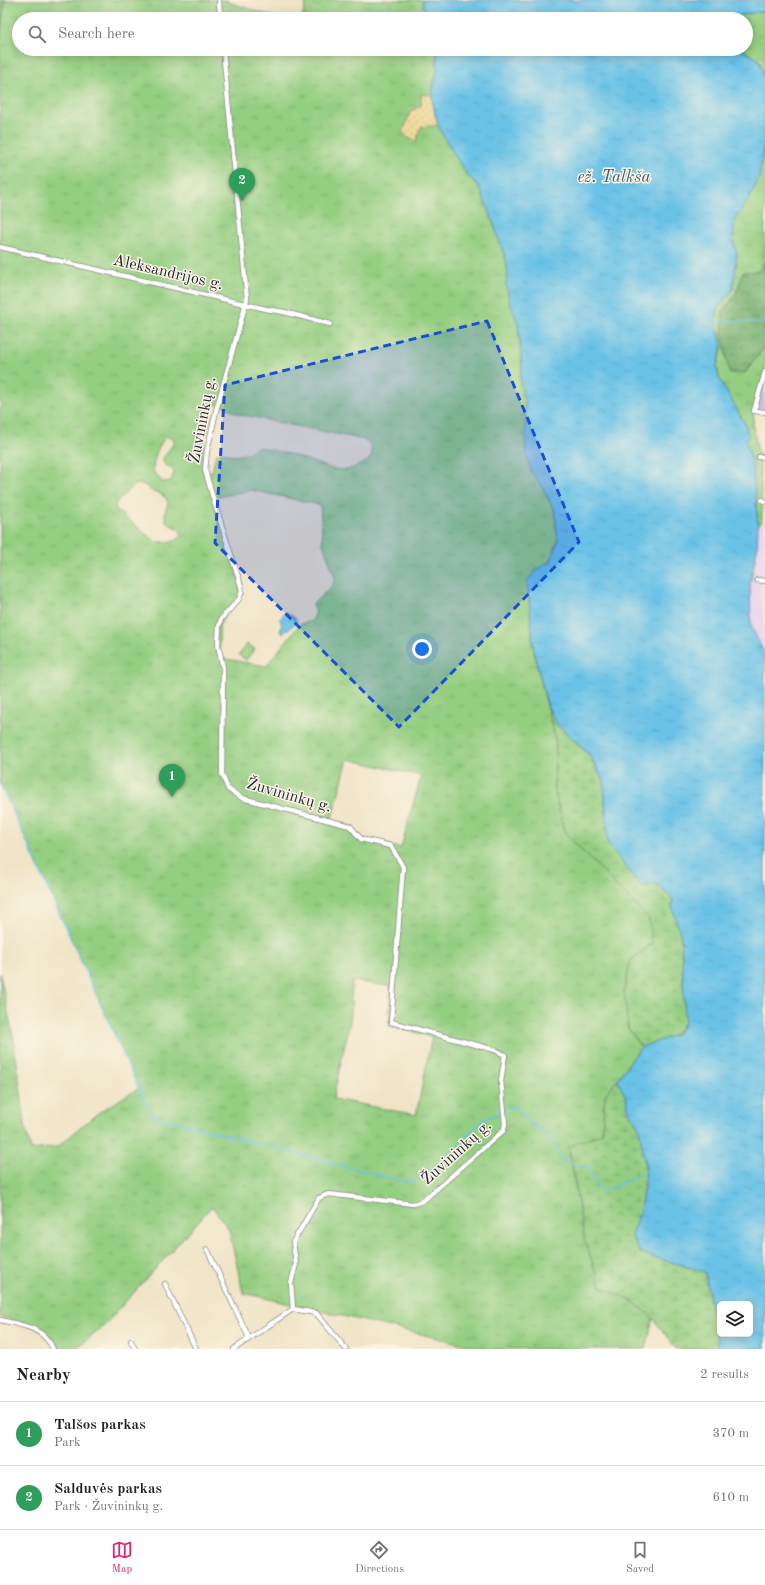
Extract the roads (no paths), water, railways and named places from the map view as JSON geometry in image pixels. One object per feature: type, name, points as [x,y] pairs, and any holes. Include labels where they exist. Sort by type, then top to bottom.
[{"type":"street","points":[[219,0],[220,12]]},
{"type":"street","name":"Žuvininkų g.","points":[[224,56],[246,304],[224,377],[205,460],[205,470],[212,498],[242,591],[235,604],[221,619],[219,626],[218,645],[223,668],[222,774],[228,788],[242,798],[350,826],[361,839],[391,846],[403,867],[391,1022],[495,1050],[505,1055],[501,1081],[505,1123],[504,1130],[423,1201],[413,1204],[328,1194],[319,1198],[293,1242],[296,1264],[291,1283],[293,1309]]},
{"type":"street","name":"Aleksandrijos g.","points":[[0,247],[284,312],[330,324]]},
{"type":"street","points":[[765,372],[754,411],[765,412]]},
{"type":"street","points":[[759,457],[765,457]]},
{"type":"street","points":[[757,580],[765,581]]},
{"type":"street","points":[[207,1249],[249,1338]]},
{"type":"street","points":[[165,1284],[196,1349]]},
{"type":"street","points":[[234,1349],[293,1309],[316,1313],[346,1349]]},
{"type":"street","points":[[0,1320],[38,1331],[48,1340],[53,1349]]},
{"type":"street","points":[[131,1341],[135,1349]]},
{"type":"water","points":[[422,0],[765,0],[765,11],[753,13],[426,12]]},
{"type":"water","name":"ež. Talkša","points":[[437,56],[752,56],[759,60],[765,78],[765,137],[759,178],[748,200],[735,219],[733,238],[737,255],[733,289],[719,306],[715,320],[722,345],[717,366],[719,378],[745,424],[749,437],[745,440],[752,461],[758,525],[757,550],[750,584],[751,626],[765,655],[765,1349],[719,1349],[705,1272],[640,1253],[631,1235],[640,1212],[646,1171],[639,1128],[629,1111],[625,1095],[617,1080],[641,1047],[675,1035],[682,1028],[685,1019],[681,936],[672,906],[673,899],[657,885],[641,886],[608,844],[604,782],[589,754],[557,724],[548,707],[534,652],[527,581],[537,569],[551,561],[558,541],[555,512],[542,486],[531,471],[526,454],[525,402],[520,381],[522,366],[518,323],[510,303],[506,284],[508,273],[506,260],[491,216],[478,185],[468,176],[446,141],[438,125],[432,95],[437,70]]},
{"type":"water","points":[[286,612],[295,618],[297,622],[282,634],[280,632],[282,625],[280,619]]},
{"type":"waterway","points":[[715,320],[765,323]]},
{"type":"waterway","points":[[0,783],[151,1115],[401,1181],[414,1182],[430,1171],[483,1120],[501,1111]]},
{"type":"waterway","points":[[507,1108],[518,1107],[531,1124],[553,1136],[560,1159],[567,1163],[589,1168],[600,1190],[604,1191],[647,1171]]},
{"type":"place","name":"Salduvės parkas","points":[[242,201]]},
{"type":"place","name":"Talšos parkas","points":[[172,797]]}]
